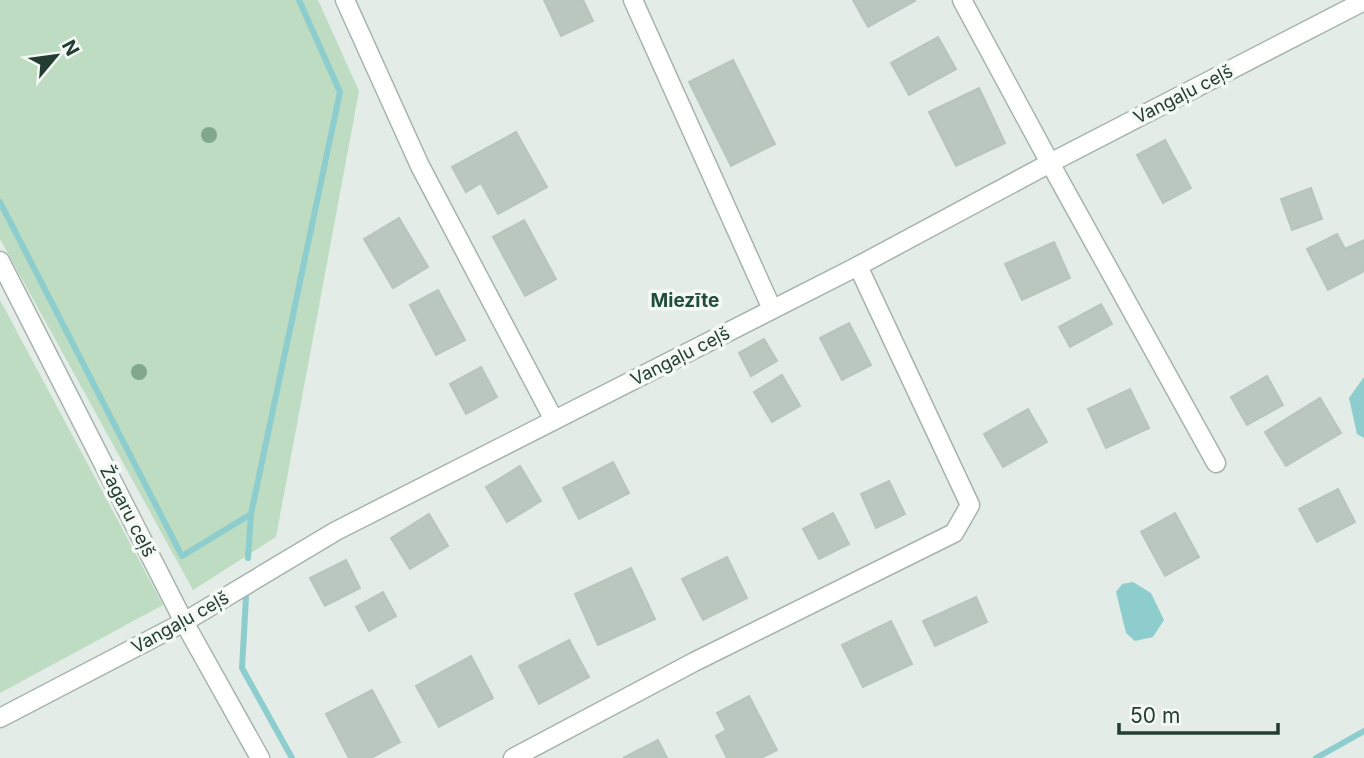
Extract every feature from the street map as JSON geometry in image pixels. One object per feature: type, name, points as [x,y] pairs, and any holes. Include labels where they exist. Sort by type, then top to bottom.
[{"type":"street","points":[[345,0],[420,166],[554,420]]},
{"type":"street","points":[[633,0],[772,309]]},
{"type":"street","points":[[962,0],[1216,463]]},
{"type":"street","name":"Vangaļu ceļš","points":[[0,718],[184,622],[336,531],[858,266],[1050,163],[1364,1]]},
{"type":"street","name":"Žagaru ceļš","points":[[0,261],[184,622],[260,758]]},
{"type":"street","points":[[513,758],[706,656],[954,533],[970,505],[858,266]]},
{"type":"green space","points":[[0,0],[318,0],[359,91],[276,537],[193,590],[0,239]]},
{"type":"green space","points":[[0,300],[163,605],[0,693]]},
{"type":"water","points":[[1364,377],[1364,438],[1357,434],[1349,398]]},
{"type":"water","points":[[1133,582],[1151,593],[1164,620],[1153,637],[1135,641],[1126,633],[1116,592],[1122,584]]},
{"type":"building","points":[[544,0],[583,0],[593,21],[561,36]]},
{"type":"building","points":[[853,0],[915,0],[915,1],[868,27]]},
{"type":"building","points":[[938,37],[956,69],[909,95],[891,63]]},
{"type":"building","points":[[733,60],[775,144],[731,166],[689,82]]},
{"type":"building","points":[[979,88],[1005,143],[956,166],[929,112]]},
{"type":"building","points":[[516,132],[547,187],[498,214],[481,183],[466,192],[452,167]]},
{"type":"building","points":[[1165,140],[1191,188],[1163,203],[1137,155]]},
{"type":"building","points":[[1311,188],[1322,219],[1292,230],[1281,199]]},
{"type":"building","points":[[399,218],[428,267],[393,288],[364,239]]},
{"type":"building","points":[[524,220],[556,279],[525,296],[493,237]]},
{"type":"building","points":[[1337,234],[1345,249],[1364,240],[1364,271],[1328,290],[1307,249]]},
{"type":"building","points":[[1054,242],[1070,278],[1022,300],[1005,264]]},
{"type":"building","points":[[438,290],[465,340],[436,355],[410,305]]},
{"type":"building","points":[[1101,304],[1112,324],[1070,347],[1059,327]]},
{"type":"building","points":[[849,323],[871,365],[842,380],[820,338]]},
{"type":"building","points":[[764,339],[777,361],[751,376],[739,353]]},
{"type":"building","points":[[481,367],[497,397],[466,414],[450,384]]},
{"type":"building","points":[[782,375],[800,406],[772,422],[754,392]]},
{"type":"building","points":[[1267,376],[1283,405],[1247,425],[1231,397]]},
{"type":"building","points":[[1130,389],[1149,428],[1106,448],[1088,409]]},
{"type":"building","points":[[1320,398],[1341,433],[1286,466],[1265,432]]},
{"type":"building","points":[[1028,409],[1047,442],[1003,467],[984,434]]},
{"type":"building","points":[[613,462],[629,493],[579,519],[563,488]]},
{"type":"building","points":[[520,466],[541,501],[507,522],[486,487]]},
{"type":"building","points":[[889,481],[905,514],[876,528],[861,494]]},
{"type":"building","points":[[1338,489],[1355,522],[1317,542],[1299,509]]},
{"type":"building","points":[[833,513],[849,544],[819,559],[803,529]]},
{"type":"building","points":[[1175,513],[1199,557],[1165,576],[1141,532]]},
{"type":"building","points":[[429,514],[448,546],[410,569],[391,538]]},
{"type":"building","points":[[727,557],[747,598],[703,620],[682,579]]},
{"type":"building","points":[[346,560],[360,588],[325,606],[310,578]]},
{"type":"building","points":[[631,568],[655,619],[598,645],[575,594]]},
{"type":"building","points":[[383,592],[396,616],[369,631],[356,607]]},
{"type":"building","points":[[976,597],[987,622],[935,646],[923,621]]},
{"type":"building","points":[[891,621],[912,664],[863,687],[842,645]]},
{"type":"building","points":[[569,640],[589,677],[539,704],[519,666]]},
{"type":"building","points":[[471,656],[493,698],[439,727],[416,686]]},
{"type":"building","points":[[372,690],[400,742],[371,758],[349,758],[326,714]]},
{"type":"building","points":[[749,696],[777,750],[761,758],[727,758],[716,736],[726,730],[717,713]]},
{"type":"building","points":[[658,740],[667,758],[623,758]]},
{"type":"waterway","points":[[248,558],[251,514],[340,92],[299,0]]},
{"type":"waterway","points":[[0,202],[182,556],[251,514]]},
{"type":"waterway","points":[[246,597],[242,668],[292,758]]},
{"type":"waterway","points":[[1316,758],[1364,731]]},
{"type":"district","name":"Miezīte","points":[[685,300]]}]
